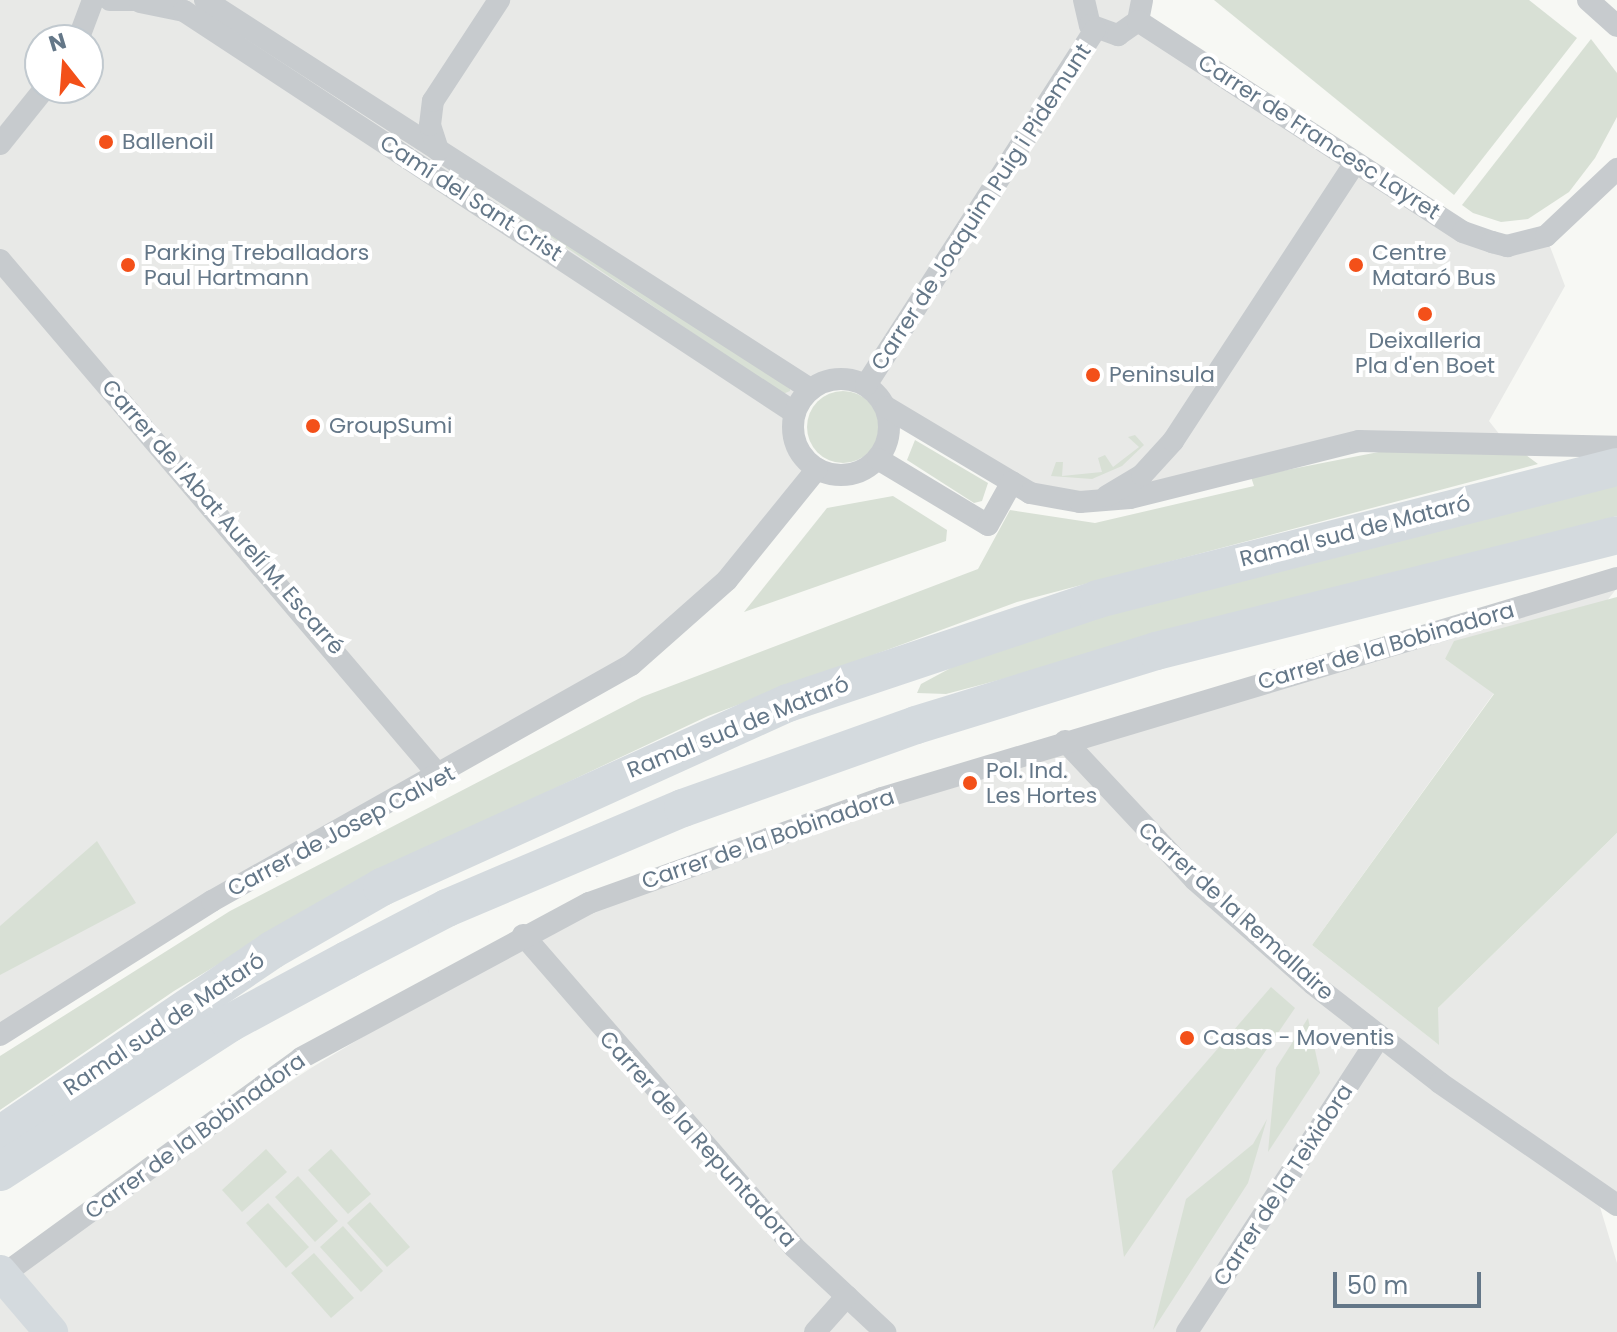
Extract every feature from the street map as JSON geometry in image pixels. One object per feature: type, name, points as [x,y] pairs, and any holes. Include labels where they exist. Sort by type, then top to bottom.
[{"type":"highway","name":"Ramal sud de Mataró","points":[[0,1135],[272,950],[382,887],[774,709],[1098,599],[1617,467]]},
{"type":"highway","points":[[0,1172],[230,1023],[428,918],[683,808],[916,725],[1339,600],[1617,535]]},
{"type":"main road","points":[[1,1283],[21,1332]]},
{"type":"main road","points":[[1,1283],[51,1332]]},
{"type":"street","points":[[84,24],[93,0]]},
{"type":"street","name":"Camí del Sant Crist","points":[[110,0],[143,1],[184,11],[795,413]]},
{"type":"street","name":"Camí del Sant Crist","points":[[205,0],[810,389]]},
{"type":"street","points":[[390,120],[414,115],[433,101],[499,0]]},
{"type":"street","points":[[1084,0],[1095,29],[1118,35],[1140,11]]},
{"type":"street","points":[[1588,0],[1617,26]]},
{"type":"street","name":"Carrer de Francesc Layret","points":[[1140,11],[1355,163],[1463,232],[1507,246],[1562,225],[1617,169]]},
{"type":"street","name":"Carrer de Joaquim Puig i Pidemunt","points":[[866,385],[1095,29]]},
{"type":"street","points":[[433,101],[430,125],[438,150]]},
{"type":"street","points":[[0,144],[32,104]]},
{"type":"street","points":[[1102,498],[1142,475],[1173,441],[1355,163]]},
{"type":"street","name":"Carrer de l'Abat Aurelí M. Escarré","points":[[0,260],[441,778]]},
{"type":"street","points":[[886,407],[889,434],[878,459],[856,473],[817,469],[798,448],[795,413],[810,389],[834,378],[866,385],[886,407],[1012,482],[1054,500],[1130,498],[1231,470],[1394,438],[1617,447]]},
{"type":"street","points":[[1173,441],[1169,458],[1176,474],[1231,470]]},
{"type":"street","points":[[878,459],[988,525],[1012,482]]},
{"type":"street","name":"Carrer de Josep Calvet","points":[[0,1035],[212,901],[580,699],[679,625],[765,538],[817,469]]},
{"type":"street","name":"Carrer de la Bobinadora","points":[[1,1283],[301,1058],[523,935],[738,846],[1065,741],[1617,578]]},
{"type":"street","name":"Carrer de la Remallaire","points":[[1065,741],[1195,880],[1379,1037],[1617,1205]]},
{"type":"street","name":"Carrer de la Repuntadora","points":[[523,935],[637,1073],[847,1296],[885,1332]]},
{"type":"street","name":"Carrer de la Teixidora","points":[[1187,1332],[1379,1037]]},
{"type":"street","points":[[815,1332],[847,1296]]},
{"type":"shaded area","points":[[0,0],[1142,0],[1139,21],[1355,163],[1508,246],[1546,236],[1565,286],[1489,421],[1507,444],[1447,439],[1054,500],[886,407],[866,385],[825,381],[795,413],[794,437],[811,464],[679,625],[0,1035]]},
{"type":"shaded area","points":[[1214,0],[1529,0],[1577,38],[1454,195]]},
{"type":"shaded area","points":[[1591,39],[1617,73],[1617,117],[1595,158],[1569,192],[1528,219],[1501,222],[1473,213],[1462,205]]},
{"type":"shaded area","points":[[462,177],[790,387],[790,391],[783,394]]},
{"type":"shaded area","points":[[843,391],[863,397],[873,407],[879,427],[873,447],[863,457],[843,463],[823,457],[813,447],[807,427],[813,407],[823,397]]},
{"type":"shaded area","points":[[1135,435],[1144,445],[1122,466],[1092,479],[1051,476],[1056,462],[1063,462],[1062,476],[1102,472],[1098,458],[1105,455],[1113,467],[1139,447],[1128,437]]},
{"type":"shaded area","points":[[915,440],[988,483],[982,501],[974,503],[907,460]]},
{"type":"shaded area","points":[[1394,449],[1526,455],[1538,464],[1017,602],[708,716],[350,885],[174,991],[0,1110],[0,1056],[230,911],[642,697],[978,569],[1010,510],[1095,523],[1254,486],[1251,477]]},
{"type":"shaded area","points":[[1617,478],[1617,516],[946,694],[917,693],[921,684],[1001,641]]},
{"type":"shaded area","points":[[893,496],[947,530],[946,541],[744,612],[827,508]]},
{"type":"shaded area","points":[[1617,588],[1606,602],[1445,659],[1494,693],[1312,945],[1438,1044],[1438,1008],[1617,833],[1617,1192],[1600,1207],[1617,1263],[1617,1332],[0,1332],[0,1272],[311,1068],[521,942],[743,850],[1405,645]]},
{"type":"shaded area","points":[[1617,597],[1617,833],[1438,1008],[1439,1045],[1312,945],[1494,694],[1445,659],[1454,641]]},
{"type":"shaded area","points":[[97,841],[136,903],[0,975],[0,926]]},
{"type":"shaded area","points":[[1271,987],[1295,1008],[1124,1257],[1112,1171]]},
{"type":"shaded area","points":[[1308,1018],[1320,1073],[1268,1152],[1276,1068]]},
{"type":"shaded area","points":[[1267,1119],[1248,1183],[1153,1330],[1186,1199],[1253,1144]]},
{"type":"shaded area","points":[[266,1149],[287,1172],[242,1212],[222,1190]]},
{"type":"shaded area","points":[[331,1149],[371,1194],[348,1214],[308,1170]]},
{"type":"shaded area","points":[[298,1176],[338,1221],[315,1242],[275,1197]]},
{"type":"shaded area","points":[[370,1202],[410,1247],[387,1267],[347,1223]]},
{"type":"shaded area","points":[[268,1203],[309,1247],[286,1268],[246,1223]]},
{"type":"shaded area","points":[[343,1226],[383,1271],[361,1292],[320,1247]]},
{"type":"shaded area","points":[[314,1253],[354,1298],[331,1318],[291,1273]]},
{"type":"place","name":"Ballenoil","points":[[106,142]]},
{"type":"place","name":"Parking Treballadors Paul Hartmann","points":[[128,265]]},
{"type":"place","name":"Centre Mataró Bus","points":[[1356,265]]},
{"type":"place","name":"Deixalleria Pla d'en Boet","points":[[1425,314]]},
{"type":"place","name":"Peninsula","points":[[1093,375]]},
{"type":"place","name":"GroupSumi","points":[[313,426]]},
{"type":"place","name":"Pol. Ind. Les Hortes","points":[[970,783]]},
{"type":"place","name":"Casas - Moventis","points":[[1187,1038]]}]
